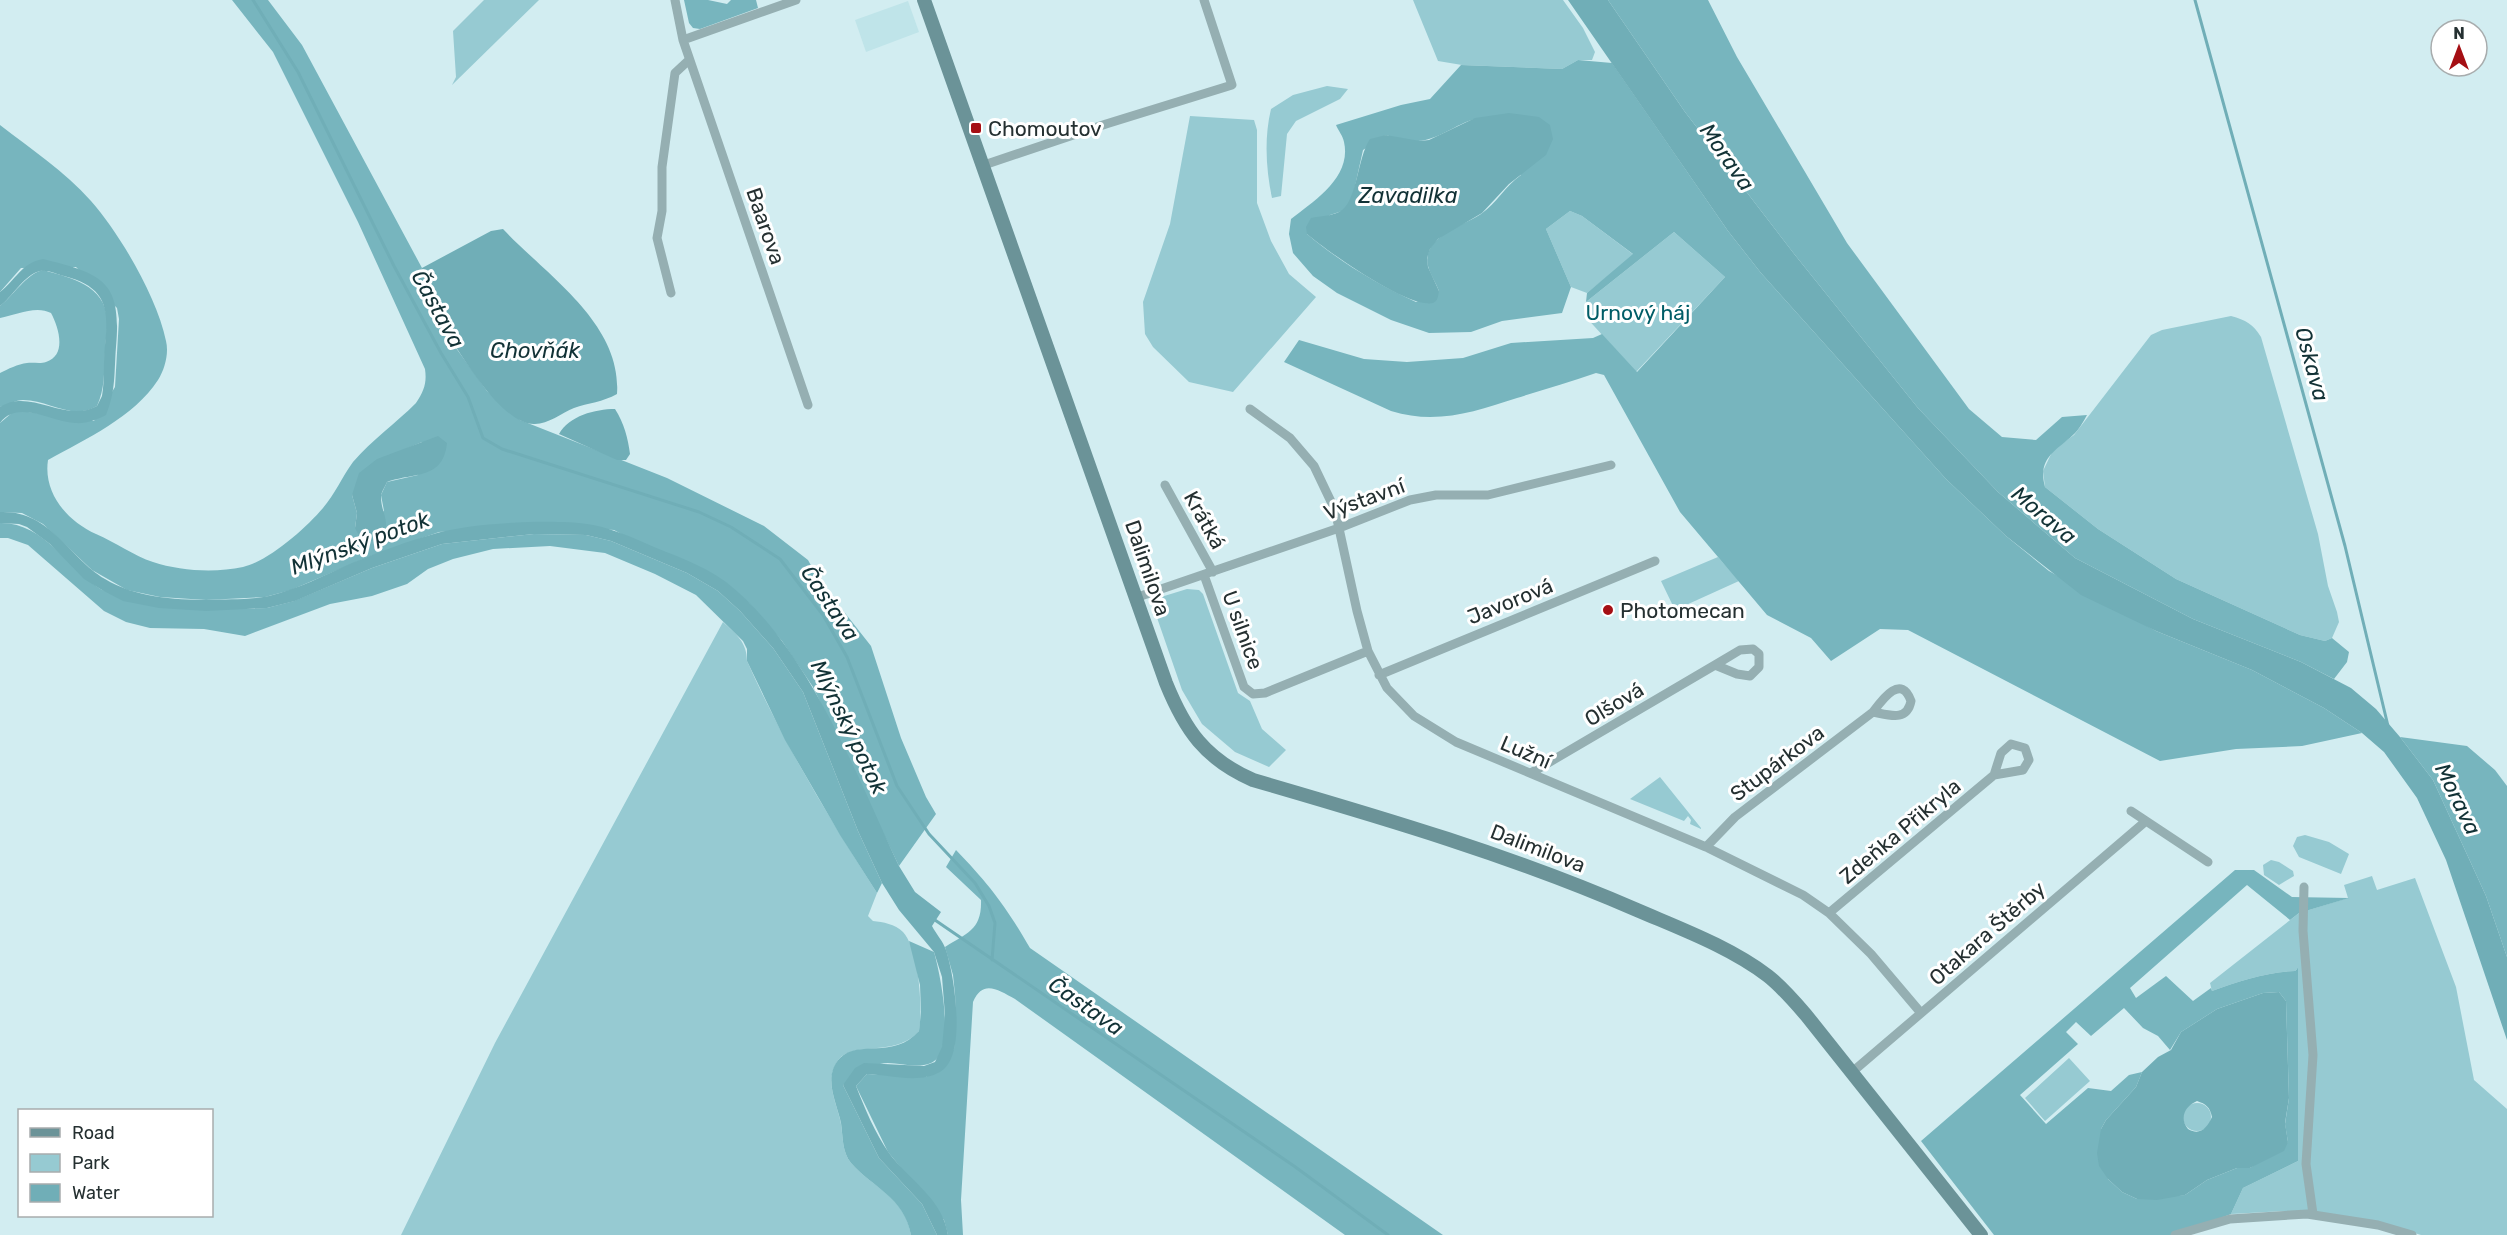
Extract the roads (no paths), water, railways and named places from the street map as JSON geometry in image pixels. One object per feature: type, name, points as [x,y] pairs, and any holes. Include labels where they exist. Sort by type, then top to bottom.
[{"type":"main road","name":"Dalimilova","points":[[924,0],[1166,683],[1182,719],[1208,753],[1229,768],[1253,780],[1474,846],[1596,892],[1689,934],[1761,971],[1794,1001],[1981,1235]]},
{"type":"street","name":"Baarova","points":[[675,0],[689,60],[808,405]]},
{"type":"street","points":[[683,40],[795,0]]},
{"type":"street","points":[[984,165],[1232,85],[1204,0]]},
{"type":"street","points":[[671,293],[657,238],[662,211],[662,167],[675,73],[689,60]]},
{"type":"street","name":"Lužní","points":[[1250,409],[1290,438],[1314,466],[1332,501],[1368,651],[1387,688],[1414,716],[1456,742],[1706,846],[1772,878],[1829,914],[1871,954],[1921,1013]]},
{"type":"street","name":"Výstavní","points":[[1136,598],[1339,528],[1410,500],[1436,495],[1488,495],[1611,465]]},
{"type":"street","name":"Krátká","points":[[1166,485],[1208,573]]},
{"type":"street","name":"Javorová","points":[[1379,675],[1655,561]]},
{"type":"street","name":"U silnice","points":[[1208,573],[1244,687],[1252,694],[1265,693],[1368,651]]},
{"type":"street","name":"Olšová","points":[[1531,773],[1715,665],[1746,648],[1753,649],[1760,658],[1759,667],[1750,676],[1737,674],[1715,665]]},
{"type":"street","name":"Stupárkova","points":[[1706,846],[1735,817],[1873,712]]},
{"type":"street","name":"Zdeňka Přikryla","points":[[1829,914],[1994,775]]},
{"type":"street","points":[[2131,811],[2208,862]]},
{"type":"street","name":"Otakara Štěrby","points":[[1851,1073],[2146,821]]},
{"type":"street","points":[[2304,887],[2303,932],[2313,1054],[2306,1164],[2313,1214]]},
{"type":"street","points":[[2175,1235],[2230,1219],[2313,1214],[2378,1225],[2412,1235]]},
{"type":"water","points":[[1568,0],[1608,0],[1685,112],[1795,255],[1918,408],[1998,492],[2075,558],[2193,619],[2301,662],[2351,688],[2376,709],[2433,780],[2486,896],[2507,957],[2507,1040],[2446,860],[2417,798],[2384,752],[2362,733],[2324,708],[2252,670],[2156,631],[2081,595],[2006,536],[1946,479],[1761,273],[1728,231]]},
{"type":"water","name":"Zavadilka","points":[[1509,113],[1539,117],[1550,125],[1553,139],[1546,155],[1509,184],[1482,213],[1438,239],[1430,249],[1427,258],[1428,267],[1439,291],[1435,302],[1421,302],[1387,288],[1349,265],[1307,234],[1306,227],[1311,218],[1339,212],[1350,200],[1362,157],[1370,139],[1386,135],[1420,141],[1429,140],[1475,118]]},
{"type":"water","name":"Chovňák","points":[[503,229],[578,302],[594,323],[607,345],[615,368],[617,394],[535,424],[519,420],[501,407],[467,364],[415,279],[422,268],[491,231]]},
{"type":"water","points":[[43,259],[64,264],[94,276],[111,294],[116,308],[117,325],[112,398],[106,415],[87,422],[66,422],[25,412],[7,416],[0,423],[0,407],[11,402],[23,401],[73,411],[97,406],[102,396],[105,309],[102,300],[89,286],[50,272],[40,271],[27,278],[0,306],[0,292],[29,264]]},
{"type":"water","points":[[615,409],[628,442],[630,454],[626,460],[617,460],[559,434],[569,422],[576,418],[599,410]]},
{"type":"water","points":[[438,436],[447,443],[440,463],[426,473],[387,482],[381,497],[386,521],[384,531],[372,541],[360,538],[355,528],[357,513],[352,495],[359,473],[377,459]]},
{"type":"water","points":[[0,512],[17,513],[45,526],[92,569],[116,585],[141,594],[168,598],[208,600],[269,596],[301,586],[383,551],[437,533],[490,524],[533,522],[587,524],[609,529],[697,565],[726,582],[755,609],[782,640],[827,714],[899,866],[915,892],[941,912],[932,926],[946,950],[955,995],[956,1033],[954,1050],[949,1063],[940,1072],[923,1078],[867,1074],[856,1086],[884,1145],[897,1163],[932,1200],[945,1222],[948,1235],[937,1235],[922,1204],[879,1158],[843,1085],[855,1068],[864,1063],[924,1066],[935,1062],[942,1047],[945,1015],[942,977],[934,952],[899,910],[882,883],[858,831],[803,692],[773,648],[740,611],[718,591],[687,573],[611,541],[586,535],[534,534],[442,544],[372,568],[295,601],[267,608],[206,611],[159,608],[123,601],[102,590],[84,579],[50,544],[27,527],[0,523]]},
{"type":"water","points":[[2279,992],[2286,1001],[2289,1098],[2285,1123],[2288,1142],[2284,1151],[2250,1168],[2237,1168],[2207,1180],[2185,1195],[2157,1200],[2137,1199],[2122,1192],[2108,1179],[2099,1166],[2097,1153],[2101,1129],[2106,1120],[2136,1087],[2142,1072],[2158,1057],[2171,1050],[2181,1032],[2217,1009],[2263,993]],"holes":[[[2197,1101],[2209,1108],[2212,1117],[2203,1130],[2196,1132],[2188,1129],[2184,1117],[2187,1109]]]},
{"type":"waterway","name":"Častava","points":[[253,0],[298,72],[394,266],[441,353],[468,397],[483,438],[502,449],[699,512],[731,527],[780,559],[823,615],[847,657],[897,786],[929,834],[975,883],[989,906],[995,923],[992,960]]},
{"type":"waterway","name":"Oskava","points":[[2195,0],[2345,546],[2388,726]]},
{"type":"waterway","name":"Častava","points":[[932,918],[1294,1166],[1388,1235]]},
{"type":"place","name":"Chomoutov","points":[[976,128]]},
{"type":"place","name":"Photomecan","points":[[1608,610]]},
{"type":"water label","name":"Morava","points":[[1727,157]]},
{"type":"water label","name":"Morava","points":[[2044,515]]},
{"type":"water label","name":"Mlýnský potok","points":[[360,543]]},
{"type":"water label","name":"Mlýnský potok","points":[[849,727]]},
{"type":"water label","name":"Morava","points":[[2458,799]]},
{"type":"park label","name":"Urnový háj","points":[[1638,312]]}]
